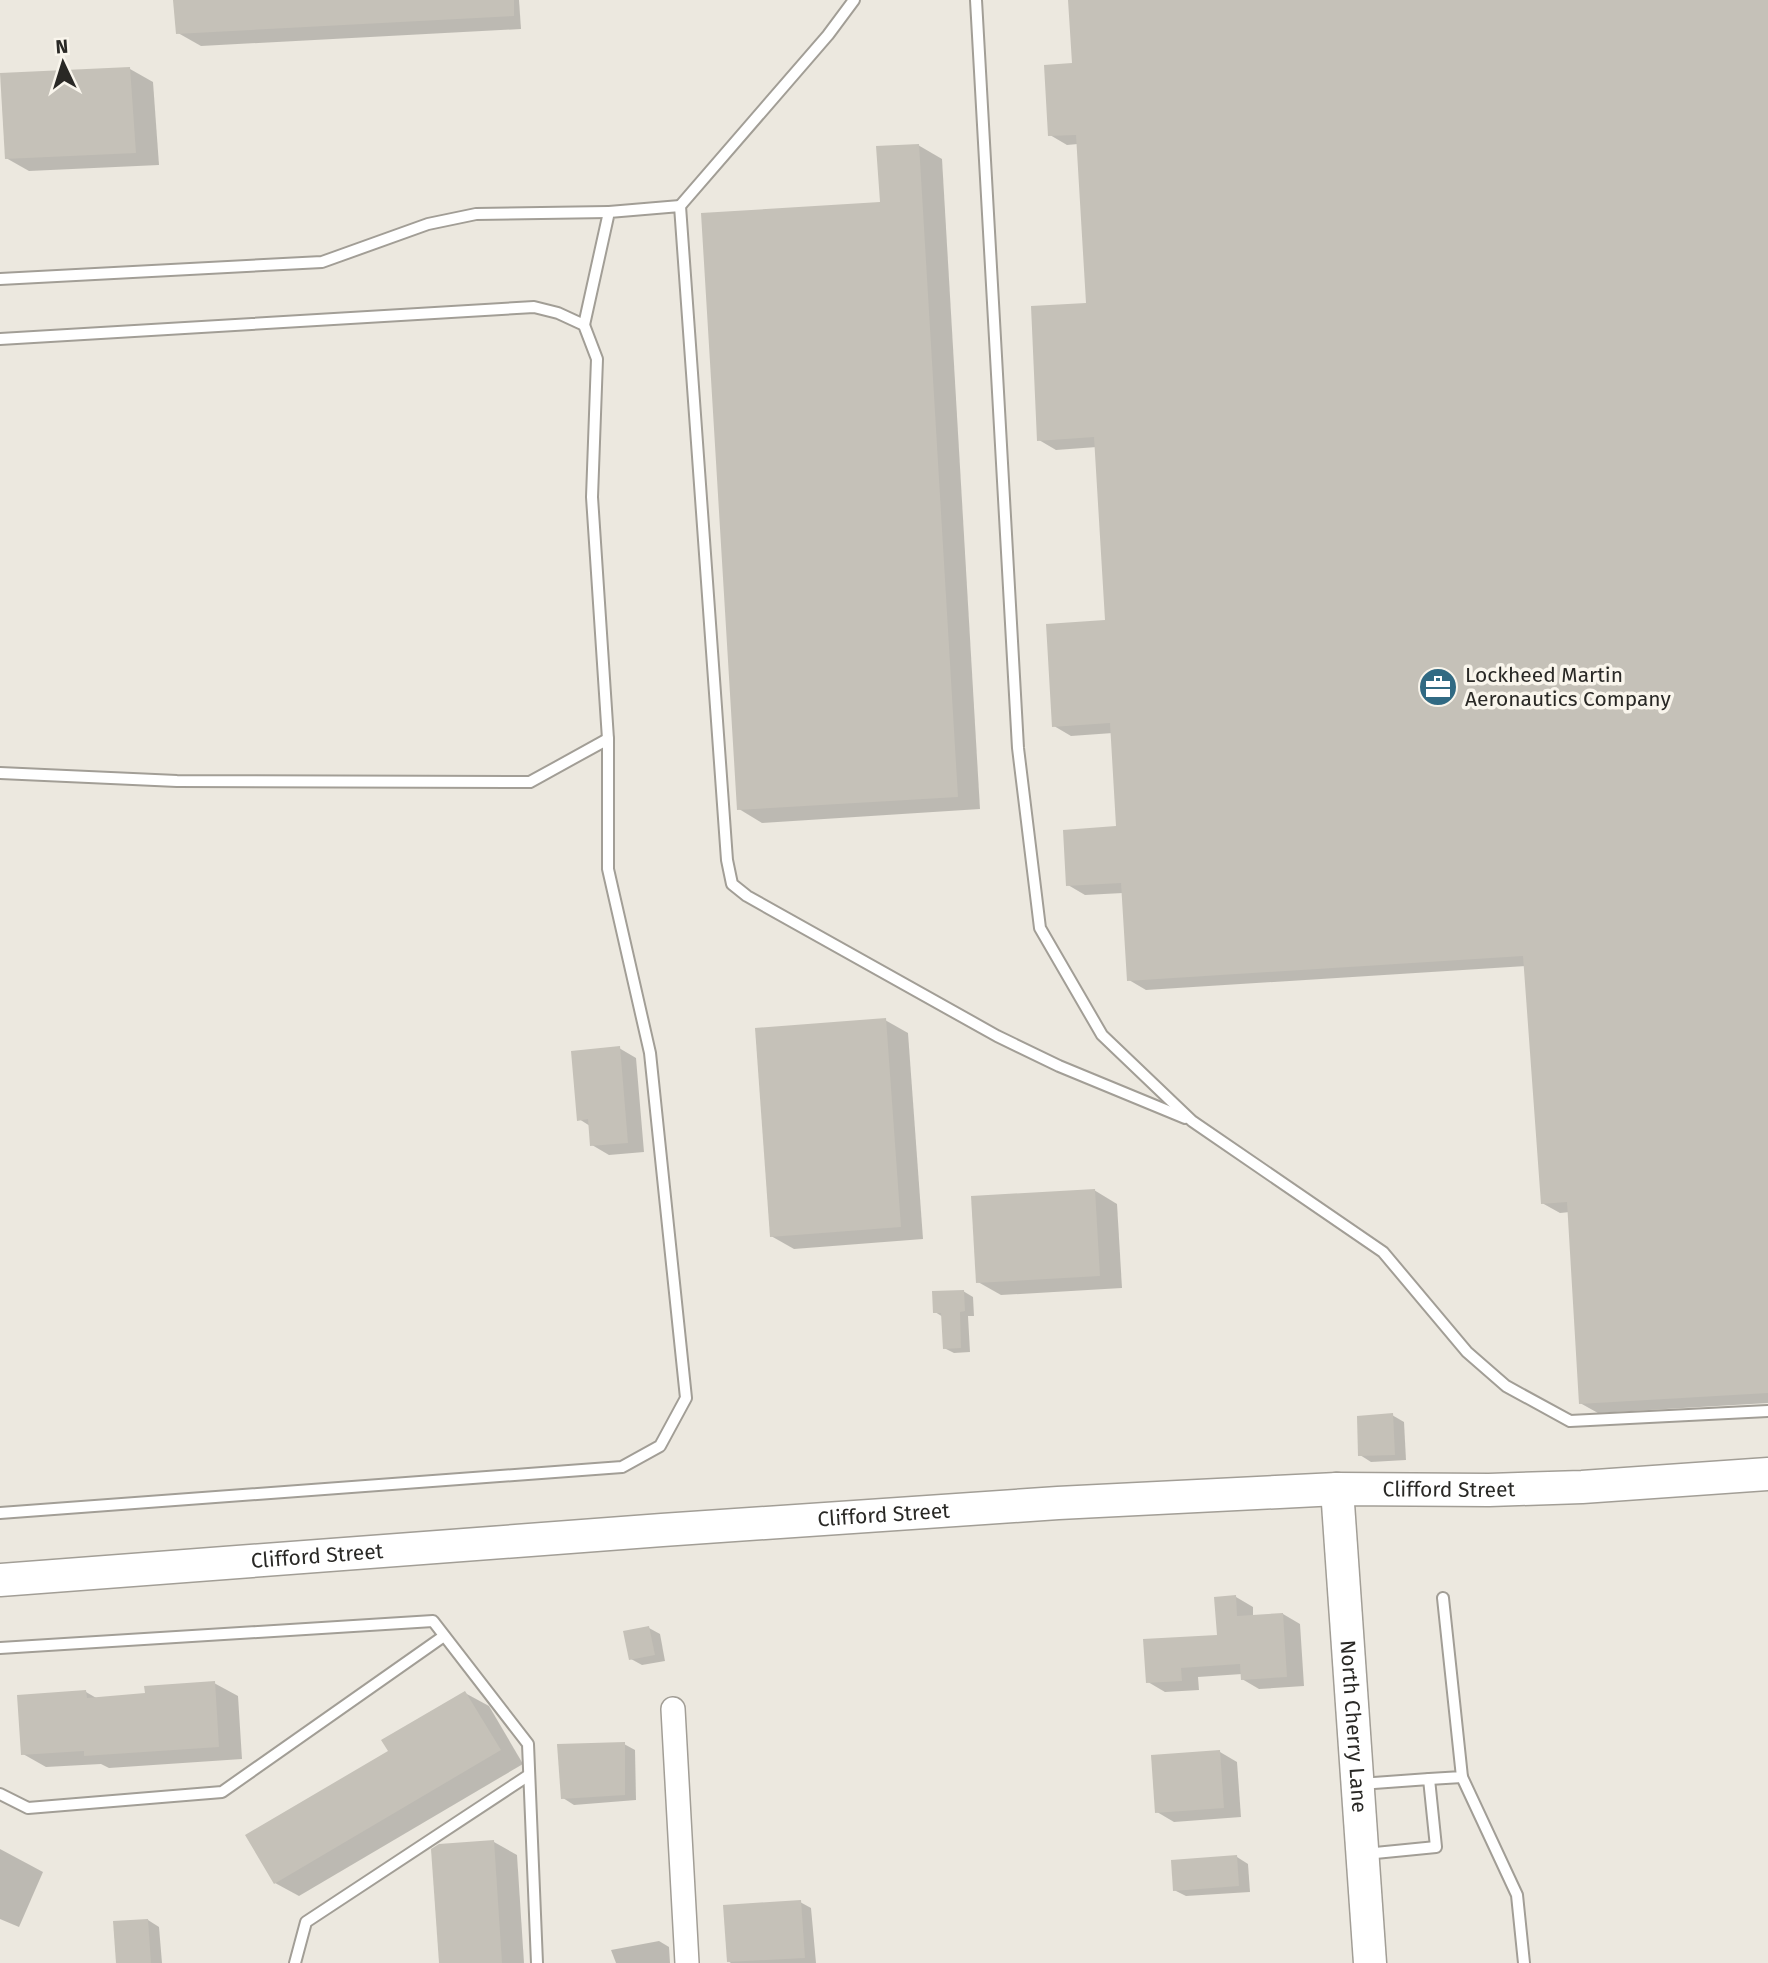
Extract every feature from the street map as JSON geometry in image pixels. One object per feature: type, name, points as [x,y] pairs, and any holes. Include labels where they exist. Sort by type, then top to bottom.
[{"type":"main road","name":"Clifford Street","points":[[0,1580],[1058,1503],[1336,1489],[1516,1489],[1768,1474]]},
{"type":"main road","name":"North Cherry Lane","points":[[1336,1489],[1370,1963]]},
{"type":"street","points":[[673,1709],[687,1963]]},
{"type":"lane","points":[[0,279],[322,262],[428,224],[476,214],[609,212],[680,206],[828,35],[854,0]]},
{"type":"lane","points":[[976,0],[1018,748],[1040,928],[1102,1035],[1192,1121],[1383,1252],[1467,1352],[1506,1386],[1570,1421],[1768,1411]]},
{"type":"lane","points":[[680,206],[727,860],[732,884],[747,896],[997,1036],[1059,1066],[1192,1121]]},
{"type":"lane","points":[[0,1513],[622,1467],[660,1446],[686,1398],[650,1053],[608,869],[608,739],[592,497],[597,359],[584,326],[609,212]]},
{"type":"lane","points":[[0,339],[534,307],[558,313],[584,326]]},
{"type":"lane","points":[[0,773],[177,781],[530,782],[608,739]]},
{"type":"lane","points":[[1443,1598],[1462,1777],[1517,1895],[1524,1963]]},
{"type":"lane","points":[[0,1648],[433,1621],[528,1744],[537,1963]]},
{"type":"lane","points":[[0,1794],[28,1808],[222,1792],[444,1636]]},
{"type":"lane","points":[[295,1963],[306,1922],[529,1774]]},
{"type":"lane","points":[[1357,1784],[1462,1777]]},
{"type":"lane","points":[[1362,1854],[1436,1847],[1429,1779]]},
{"type":"building","points":[[173,0],[514,0],[514,16],[176,34]]},
{"type":"building","name":"Lockheed Martin Aeronautics Company","points":[[1068,0],[1768,0],[1768,1393],[1579,1404],[1567,1202],[1541,1204],[1523,956],[1127,981],[1121,883],[1066,886],[1063,830],[1116,826],[1110,723],[1052,727],[1046,624],[1105,620],[1094,437],[1037,441],[1031,306],[1086,303],[1076,135],[1048,136],[1044,65],[1072,63]]},
{"type":"building","points":[[130,67],[136,153],[5,159],[0,73]]},
{"type":"building","points":[[919,144],[958,797],[737,810],[701,213],[880,202],[876,146]]},
{"type":"building","points":[[886,1018],[901,1227],[770,1237],[755,1028]]},
{"type":"building","points":[[620,1046],[628,1143],[590,1146],[588,1119],[577,1121],[571,1051]]},
{"type":"building","points":[[1095,1189],[1100,1276],[976,1283],[971,1196]]},
{"type":"building","points":[[964,1290],[965,1311],[960,1312],[961,1348],[943,1349],[941,1313],[933,1313],[932,1291]]},
{"type":"building","points":[[1393,1413],[1395,1455],[1358,1456],[1357,1416]]},
{"type":"building","points":[[1236,1595],[1237,1616],[1283,1613],[1287,1677],[1241,1680],[1240,1664],[1181,1668],[1182,1681],[1146,1683],[1143,1639],[1217,1635],[1214,1597]]},
{"type":"building","points":[[649,1626],[655,1655],[629,1660],[623,1631]]},
{"type":"building","points":[[215,1681],[219,1747],[84,1756],[84,1751],[21,1755],[17,1695],[86,1690],[87,1698],[145,1693],[144,1686]]},
{"type":"building","points":[[465,1691],[501,1750],[274,1884],[245,1835],[388,1751],[381,1740]]},
{"type":"building","points":[[625,1742],[625,1795],[561,1799],[557,1744]]},
{"type":"building","points":[[1220,1750],[1224,1808],[1155,1813],[1151,1755]]},
{"type":"building","points":[[494,1840],[502,1963],[439,1963],[431,1849],[439,1844]]},
{"type":"building","points":[[1237,1855],[1239,1886],[1173,1891],[1171,1860]]},
{"type":"building","points":[[801,1900],[805,1958],[727,1962],[723,1905]]},
{"type":"building","points":[[148,1919],[151,1963],[116,1963],[113,1921]]},
{"type":"place","name":"Lockheed Martin Aeronautics Company","points":[[1438,687]]}]
